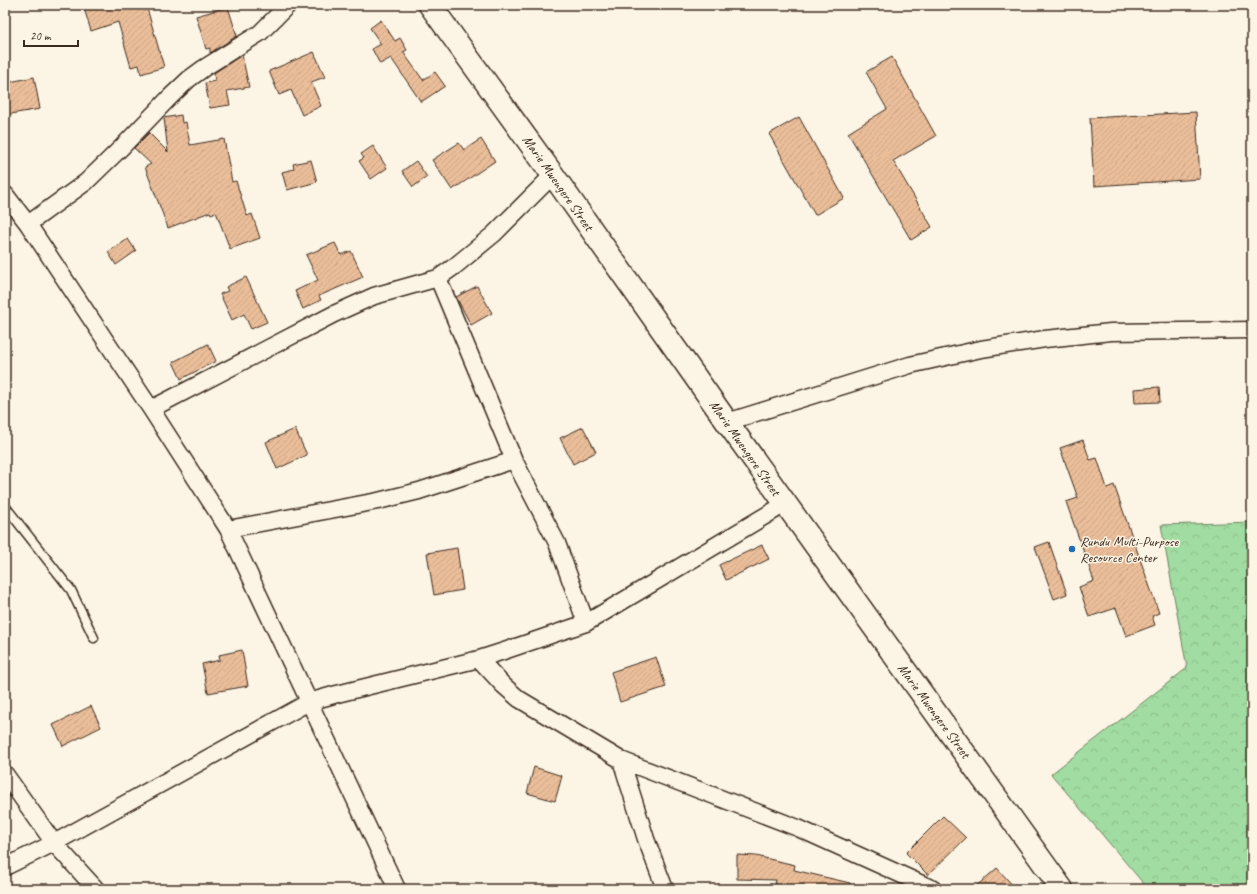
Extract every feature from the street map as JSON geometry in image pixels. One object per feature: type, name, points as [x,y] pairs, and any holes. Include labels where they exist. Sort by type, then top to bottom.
[{"type":"main road","name":"Marie Mwengere Street","points":[[430,5],[553,175],[785,504],[1062,889]]},
{"type":"street","points":[[28,224],[86,182],[189,79],[260,33],[288,5]]},
{"type":"street","points":[[151,409],[334,314],[374,296],[438,278],[494,234],[553,175]]},
{"type":"street","points":[[5,194],[28,224],[151,409],[228,530],[397,889]]},
{"type":"street","points":[[438,278],[514,460],[557,543],[586,623]]},
{"type":"street","points":[[727,422],[910,365],[981,349],[1045,338],[1111,332],[1252,330]]},
{"type":"street","points":[[228,530],[378,501],[419,491],[514,460]]},
{"type":"street","points":[[5,867],[54,843],[309,702],[479,659],[586,623],[785,504]]},
{"type":"street","points":[[479,659],[503,686],[520,700],[621,760],[798,828],[933,889]]},
{"type":"street","points":[[621,760],[646,839],[664,889]]},
{"type":"street","points":[[5,774],[54,843],[96,889]]},
{"type":"lane","points":[[5,506],[71,590],[94,638]]},
{"type":"green space","points":[[1252,522],[1252,889],[1148,889],[1051,774],[1187,668],[1161,525]]},
{"type":"building","points":[[83,5],[146,5],[164,67],[141,74],[139,65],[131,67],[118,22],[91,31]]},
{"type":"building","points":[[228,7],[237,36],[210,53],[210,48],[206,49],[196,16]]},
{"type":"building","points":[[381,20],[395,41],[400,38],[407,50],[403,52],[423,80],[435,72],[445,86],[421,102],[391,58],[380,64],[372,49],[381,44],[370,28]]},
{"type":"building","points":[[314,52],[325,77],[311,82],[321,106],[302,115],[291,90],[279,95],[269,71]]},
{"type":"building","points":[[242,55],[249,87],[227,91],[230,105],[210,108],[205,83],[215,81],[214,73]]},
{"type":"building","points":[[892,57],[936,136],[893,161],[932,227],[911,240],[848,133],[887,109],[866,72]]},
{"type":"building","points":[[34,77],[40,109],[5,115],[5,83]]},
{"type":"building","points":[[1196,112],[1200,179],[1094,186],[1090,118]]},
{"type":"building","points":[[181,115],[182,123],[186,122],[190,145],[224,139],[232,182],[236,181],[247,216],[252,214],[260,238],[230,249],[216,212],[211,214],[210,212],[168,228],[145,167],[151,164],[134,148],[149,133],[168,152],[164,118]]},
{"type":"building","points":[[799,117],[844,198],[815,215],[769,134]]},
{"type":"building","points":[[481,139],[495,161],[452,190],[432,160],[459,143],[464,150]]},
{"type":"building","points":[[373,146],[387,168],[371,179],[359,161],[364,158],[361,154]]},
{"type":"building","points":[[311,160],[317,182],[287,190],[282,172],[294,169],[293,164]]},
{"type":"building","points":[[416,161],[427,177],[413,187],[402,171]]},
{"type":"building","points":[[128,239],[136,251],[116,265],[108,252]]},
{"type":"building","points":[[335,243],[341,255],[351,251],[363,277],[319,296],[321,300],[303,309],[295,291],[318,280],[306,255]]},
{"type":"building","points":[[246,277],[267,322],[251,329],[244,314],[232,320],[220,294],[228,291],[226,287]]},
{"type":"building","points":[[477,286],[492,313],[471,325],[456,297]]},
{"type":"building","points":[[208,344],[216,361],[181,379],[173,362]]},
{"type":"building","points":[[1159,387],[1160,402],[1135,403],[1134,389]]},
{"type":"building","points":[[583,427],[596,452],[573,464],[560,438]]},
{"type":"building","points":[[295,429],[307,455],[277,469],[266,442]]},
{"type":"building","points":[[1083,440],[1090,460],[1097,458],[1107,488],[1114,485],[1159,613],[1152,616],[1155,625],[1126,636],[1116,608],[1089,617],[1079,587],[1094,581],[1066,502],[1078,498],[1060,448]]},
{"type":"building","points":[[1049,542],[1067,594],[1054,599],[1035,547]]},
{"type":"building","points":[[762,545],[769,559],[726,580],[719,565]]},
{"type":"building","points":[[457,548],[463,590],[434,595],[427,553]]},
{"type":"building","points":[[242,650],[248,686],[208,693],[202,664],[220,660],[219,655]]},
{"type":"building","points":[[656,657],[666,687],[620,702],[611,672]]},
{"type":"building","points":[[91,706],[101,727],[63,746],[53,725]]},
{"type":"building","points":[[534,767],[562,776],[555,801],[527,793]]},
{"type":"building","points":[[943,816],[966,838],[928,875],[906,853]]},
{"type":"building","points":[[737,855],[756,856],[795,865],[794,870],[850,883],[850,889],[774,889],[776,880],[737,879]]},
{"type":"building","points":[[997,868],[1016,889],[973,889]]},
{"type":"place","name":"Rundu Multi-Purpose Resource Center","points":[[1072,549]]}]
